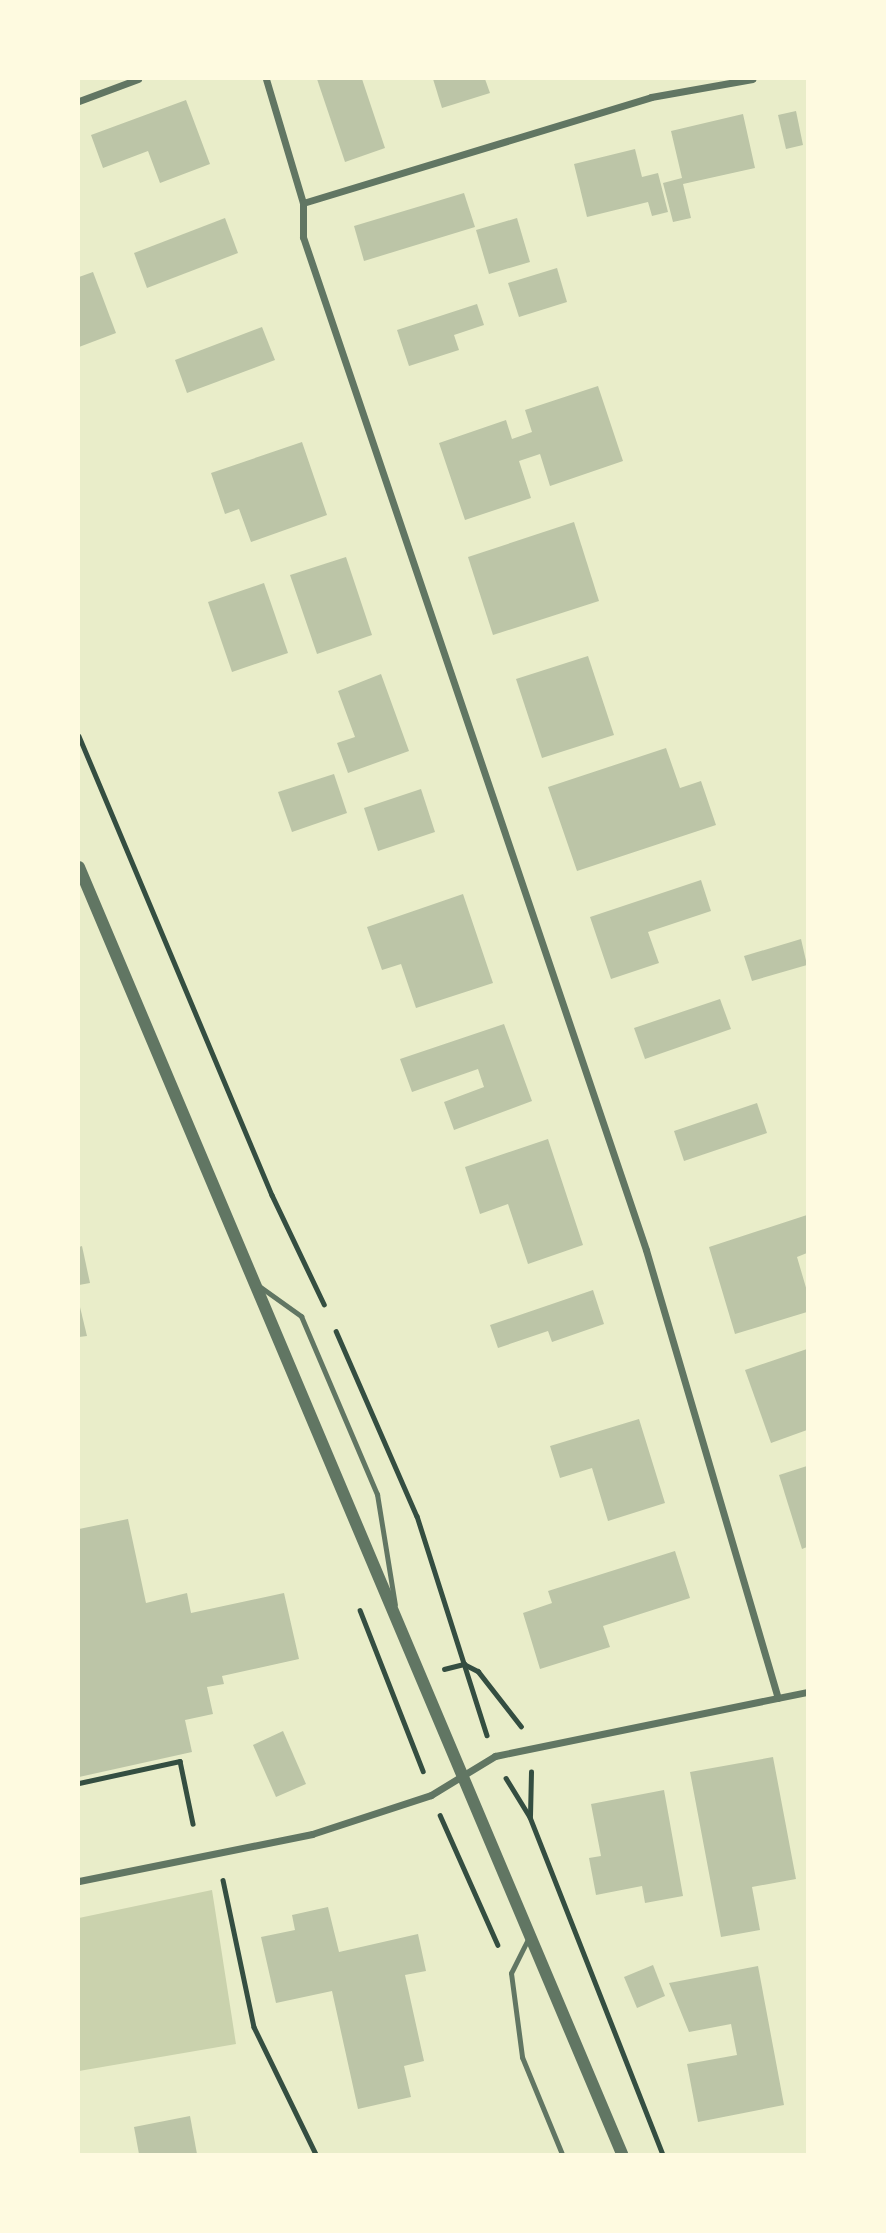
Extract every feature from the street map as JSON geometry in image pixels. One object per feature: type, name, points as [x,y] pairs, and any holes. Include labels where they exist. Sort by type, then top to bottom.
[{"type":"street","points":[[79,101],[138,79]]},
{"type":"street","points":[[266,79],[303,203],[303,237],[646,1250],[778,1698]]},
{"type":"street","points":[[303,203],[651,97],[752,79]]},
{"type":"street","points":[[79,867],[622,2154]]},
{"type":"street","points":[[79,1881],[302,1837],[431,1795],[495,1756],[521,1749],[807,1692]]},
{"type":"lane","points":[[256,1284],[301,1316],[372,1483],[397,1619]]},
{"type":"lane","points":[[529,1937],[511,1973],[522,2057],[562,2154]]},
{"type":"path","points":[[79,736],[272,1195],[328,1313]]},
{"type":"path","points":[[333,1325],[417,1516],[464,1664]]},
{"type":"path","points":[[79,1783],[180,1761],[193,1824]]},
{"type":"path","points":[[530,1816],[663,2154]]},
{"type":"path","points":[[223,1880],[254,2027],[316,2154]]},
{"type":"green space","points":[[212,1890],[236,2044],[79,2071],[79,1918]]},
{"type":"building","points":[[317,79],[362,79],[385,148],[345,162]]},
{"type":"building","points":[[433,79],[485,79],[490,93],[442,108]]},
{"type":"building","points":[[186,100],[210,164],[160,183],[148,151],[103,168],[91,135]]},
{"type":"building","points":[[796,111],[803,145],[786,149],[778,115]]},
{"type":"building","points":[[743,114],[755,168],[683,184],[691,218],[673,222],[663,183],[682,178],[671,131]]},
{"type":"building","points":[[635,149],[642,177],[658,173],[668,212],[652,216],[648,202],[587,217],[574,164]]},
{"type":"building","points":[[464,193],[475,227],[364,261],[354,226]]},
{"type":"building","points":[[225,218],[238,253],[147,288],[134,253]]},
{"type":"building","points":[[517,218],[530,262],[489,274],[476,230]]},
{"type":"building","points":[[557,268],[567,302],[519,317],[508,283]]},
{"type":"building","points":[[93,272],[116,333],[79,347],[79,277]]},
{"type":"building","points":[[477,304],[484,325],[454,335],[459,350],[409,366],[397,330]]},
{"type":"building","points":[[262,327],[275,360],[187,393],[175,360]]},
{"type":"building","points":[[598,386],[623,461],[550,486],[540,454],[519,461],[531,498],[465,520],[439,443],[506,420],[512,439],[532,432],[525,410]]},
{"type":"building","points":[[302,442],[327,515],[251,542],[239,509],[225,514],[211,473]]},
{"type":"building","points":[[574,522],[599,601],[493,635],[468,557]]},
{"type":"building","points":[[346,557],[372,635],[317,654],[290,575]]},
{"type":"building","points":[[264,583],[288,653],[232,672],[208,602]]},
{"type":"building","points":[[588,656],[614,735],[542,758],[516,679]]},
{"type":"building","points":[[381,674],[409,751],[348,773],[337,743],[355,737],[338,691]]},
{"type":"building","points":[[666,748],[680,788],[701,781],[716,825],[577,871],[548,787]]},
{"type":"building","points":[[334,774],[347,813],[292,832],[278,792]]},
{"type":"building","points":[[421,789],[435,832],[378,851],[364,808]]},
{"type":"building","points":[[701,880],[711,911],[648,932],[659,963],[611,979],[590,917]]},
{"type":"building","points":[[463,894],[493,983],[416,1008],[401,964],[382,970],[367,927]]},
{"type":"building","points":[[801,939],[807,965],[752,981],[744,956]]},
{"type":"building","points":[[720,999],[731,1029],[645,1059],[634,1028]]},
{"type":"building","points":[[504,1024],[532,1101],[454,1130],[444,1102],[484,1087],[478,1069],[412,1092],[400,1059]]},
{"type":"building","points":[[757,1103],[767,1133],[684,1161],[674,1131]]},
{"type":"building","points":[[548,1139],[583,1245],[528,1264],[508,1204],[480,1214],[465,1167]]},
{"type":"building","points":[[807,1215],[807,1253],[797,1257],[807,1291],[807,1312],[735,1334],[709,1247]]},
{"type":"building","points":[[82,1246],[90,1283],[79,1285],[79,1247]]},
{"type":"building","points":[[593,1290],[604,1324],[552,1342],[548,1331],[498,1348],[490,1325]]},
{"type":"building","points":[[79,1303],[87,1336],[79,1337]]},
{"type":"building","points":[[807,1349],[807,1430],[771,1443],[745,1370]]},
{"type":"building","points":[[639,1419],[665,1503],[608,1521],[592,1468],[560,1478],[550,1446]]},
{"type":"building","points":[[807,1466],[807,1547],[802,1549],[779,1475]]},
{"type":"building","points":[[128,1519],[146,1603],[187,1593],[191,1613],[284,1593],[299,1659],[222,1676],[224,1684],[207,1687],[213,1714],[185,1720],[192,1752],[79,1777],[79,1529]]},
{"type":"building","points":[[675,1551],[690,1598],[603,1626],[610,1647],[540,1669],[523,1613],[552,1603],[548,1591]]},
{"type":"building","points":[[283,1731],[306,1784],[276,1797],[253,1745]]},
{"type":"building","points":[[773,1757],[796,1879],[752,1887],[760,1930],[721,1937],[690,1772]]},
{"type":"building","points":[[664,1790],[683,1896],[645,1903],[642,1886],[596,1895],[589,1858],[601,1856],[591,1804]]},
{"type":"building","points":[[328,1907],[339,1952],[418,1934],[426,1971],[405,1975],[424,2061],[404,2066],[411,2097],[358,2109],[332,1991],[276,2003],[261,1937],[295,1930],[292,1915]]},
{"type":"building","points":[[653,1965],[665,1996],[637,2008],[624,1977]]},
{"type":"building","points":[[758,1966],[784,2105],[698,2122],[687,2064],[737,2055],[731,2024],[689,2032],[669,1983]]},
{"type":"building","points":[[190,2116],[197,2154],[139,2154],[134,2127]]}]
